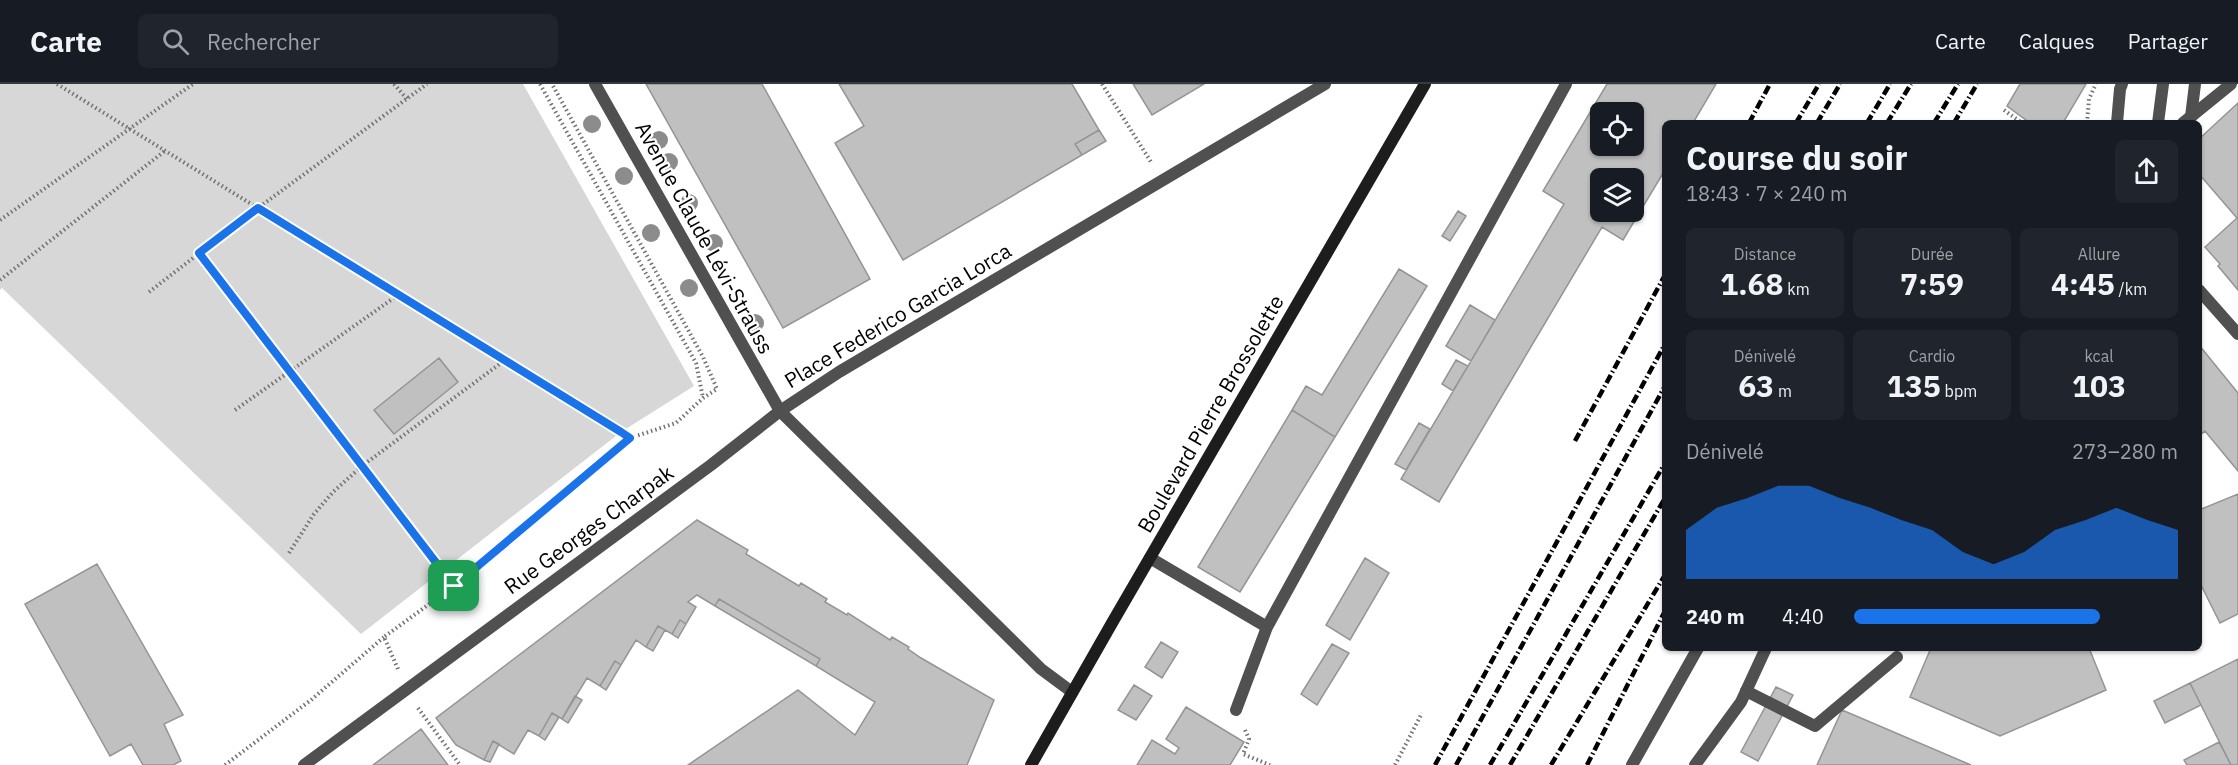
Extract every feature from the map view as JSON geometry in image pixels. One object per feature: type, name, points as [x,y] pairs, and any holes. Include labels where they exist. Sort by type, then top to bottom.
[{"type":"main road","name":"Boulevard Pierre Brossolette","points":[[1032,765],[1072,692],[1425,84]]},
{"type":"street","name":"Avenue Claude Lévi-Strauss","points":[[595,84],[780,411]]},
{"type":"street","name":"Place Federico Garcia Lorca","points":[[1072,692],[1041,669],[780,411],[839,372],[1325,84]]},
{"type":"street","points":[[1236,710],[1267,627],[1566,84]]},
{"type":"street","points":[[2117,120],[2122,84]]},
{"type":"street","points":[[2158,120],[2163,84]]},
{"type":"street","points":[[2187,120],[2195,84]]},
{"type":"street","points":[[2187,120],[2229,85]]},
{"type":"street","points":[[2202,293],[2238,334]]},
{"type":"street","name":"Rue Georges Charpak","points":[[304,765],[711,465],[780,411]]},
{"type":"street","points":[[1150,558],[1267,627]]},
{"type":"street","points":[[1632,765],[1696,651]]},
{"type":"street","points":[[1695,765],[1741,702],[1765,651]]},
{"type":"street","points":[[1746,691],[1815,726],[1897,657]]},
{"type":"path","points":[[57,84],[630,438]]},
{"type":"path","points":[[0,219],[193,84]]},
{"type":"path","points":[[394,84],[407,99]]},
{"type":"path","points":[[149,292],[258,208],[427,84]]},
{"type":"path","points":[[540,84],[696,363],[703,398]]},
{"type":"path","points":[[225,765],[311,700],[384,637],[454,586],[630,438],[676,423],[717,388],[703,357],[552,84]]},
{"type":"path","points":[[1102,84],[1154,168]]},
{"type":"path","points":[[2086,120],[2089,99],[2096,84]]},
{"type":"path","points":[[2004,110],[2018,120]]},
{"type":"path","points":[[0,280],[166,150]]},
{"type":"path","points":[[199,253],[454,586]]},
{"type":"path","points":[[235,410],[398,295]]},
{"type":"path","points":[[289,552],[314,513],[362,466],[505,360]]},
{"type":"path","points":[[384,637],[405,689],[460,765]]},
{"type":"path","points":[[1236,710],[1249,739],[1243,754],[1270,765]]},
{"type":"path","points":[[1395,765],[1422,713]]},
{"type":"shaded area","points":[[0,84],[523,84],[694,386],[621,432],[361,634],[2,288],[0,290]]},
{"type":"building","points":[[646,84],[762,84],[870,279],[783,328]]},
{"type":"building","points":[[839,84],[1072,84],[1099,130],[1075,144],[1082,155],[903,260],[835,143],[864,126]]},
{"type":"building","points":[[1133,84],[1204,84],[1152,115]]},
{"type":"building","points":[[1607,84],[1716,84],[1695,120],[1662,120],[1662,175],[1644,205],[1644,168],[1590,168],[1590,222],[1634,222],[1623,240],[1602,227],[1439,502],[1401,479],[1564,204],[1543,191],[1590,112],[1590,156],[1644,156],[1644,102],[1596,102]]},
{"type":"building","points":[[2020,84],[2086,84],[2065,120],[2026,120],[2007,106]]},
{"type":"building","points":[[2238,103],[2238,290],[2205,247],[2237,218],[2202,177],[2202,136]]},
{"type":"building","points":[[1099,130],[1106,141],[1082,155],[1075,144]]},
{"type":"building","points":[[1458,211],[1466,216],[1450,241],[1442,236]]},
{"type":"building","points":[[1399,269],[1427,286],[1335,437],[1292,410],[1306,386],[1322,395]]},
{"type":"building","points":[[1470,305],[1495,320],[1471,361],[1446,346]]},
{"type":"building","points":[[2202,349],[2238,393],[2238,471],[2205,431],[2202,434]]},
{"type":"building","points":[[439,358],[458,382],[394,434],[374,410]]},
{"type":"building","points":[[1456,360],[1468,366],[1453,391],[1442,384]]},
{"type":"building","points":[[1292,410],[1335,437],[1240,592],[1198,567]]},
{"type":"building","points":[[1419,423],[1430,429],[1406,470],[1395,464]]},
{"type":"building","points":[[2238,494],[2238,614],[2220,623],[2202,587],[2202,509]]},
{"type":"building","points":[[697,520],[748,550],[746,554],[799,586],[801,583],[827,599],[825,602],[847,615],[848,613],[890,640],[892,637],[909,647],[908,649],[921,658],[994,700],[967,765],[688,765],[798,690],[855,735],[875,702],[816,666],[820,659],[719,599],[715,606],[697,595],[688,602],[696,607],[686,624],[680,620],[672,634],[658,626],[646,647],[636,640],[621,665],[615,661],[600,686],[587,678],[562,719],[552,713],[539,736],[528,730],[514,754],[493,741],[484,760],[456,745],[436,718]]},
{"type":"building","points":[[1365,558],[1389,573],[1350,640],[1326,625]]},
{"type":"building","points":[[97,564],[183,715],[164,724],[181,761],[173,765],[143,765],[131,744],[110,756],[25,604]]},
{"type":"building","points":[[719,599],[820,659],[816,666],[715,606]]},
{"type":"building","points":[[680,620],[686,624],[678,638],[672,634]]},
{"type":"building","points":[[658,626],[665,630],[653,651],[646,647]]},
{"type":"building","points":[[1161,642],[1178,652],[1162,678],[1145,667]]},
{"type":"building","points":[[1332,644],[1349,653],[1317,705],[1301,694]]},
{"type":"building","points":[[1930,651],[2090,651],[2106,690],[2000,736],[1910,697]]},
{"type":"building","points":[[2238,659],[2238,765],[2231,765],[2190,683]]},
{"type":"building","points":[[615,661],[621,665],[606,690],[600,686]]},
{"type":"building","points":[[2190,683],[2201,705],[2165,723],[2154,701]]},
{"type":"building","points":[[1134,685],[1152,696],[1136,720],[1118,710]]},
{"type":"building","points":[[1776,687],[1793,695],[1758,761],[1741,752]]},
{"type":"building","points":[[575,696],[582,700],[568,723],[562,719]]},
{"type":"building","points":[[1186,707],[1244,742],[1230,765],[1137,765],[1152,740],[1175,754],[1179,748],[1166,739]]},
{"type":"building","points":[[1842,710],[1971,765],[1817,765]]},
{"type":"building","points":[[552,713],[559,717],[545,740],[539,736]]},
{"type":"building","points":[[421,729],[448,765],[373,765]]},
{"type":"building","points":[[493,741],[499,744],[490,762],[484,760]]},
{"type":"building","points":[[2219,742],[2231,765],[2187,765],[2184,760]]},
{"type":"railway","points":[[1751,120],[1770,84]]},
{"type":"railway","points":[[1798,120],[1819,84]]},
{"type":"railway","points":[[1819,120],[1840,84]]},
{"type":"railway","points":[[1869,120],[1890,84]]},
{"type":"railway","points":[[1889,120],[1911,84]]},
{"type":"railway","points":[[1936,120],[1958,84]]},
{"type":"railway","points":[[1956,120],[1977,84]]},
{"type":"railway","points":[[1575,441],[1662,281]]},
{"type":"railway","points":[[1435,765],[1662,349]]},
{"type":"railway","points":[[1456,765],[1662,391]]},
{"type":"railway","points":[[1490,765],[1662,468]]},
{"type":"railway","points":[[1510,765],[1662,503]]},
{"type":"railway","points":[[1551,765],[1662,580]]},
{"type":"railway","points":[[1587,765],[1662,617]]},
{"type":"route","points":[[258,208],[630,438],[454,586],[199,253],[258,208]]}]
